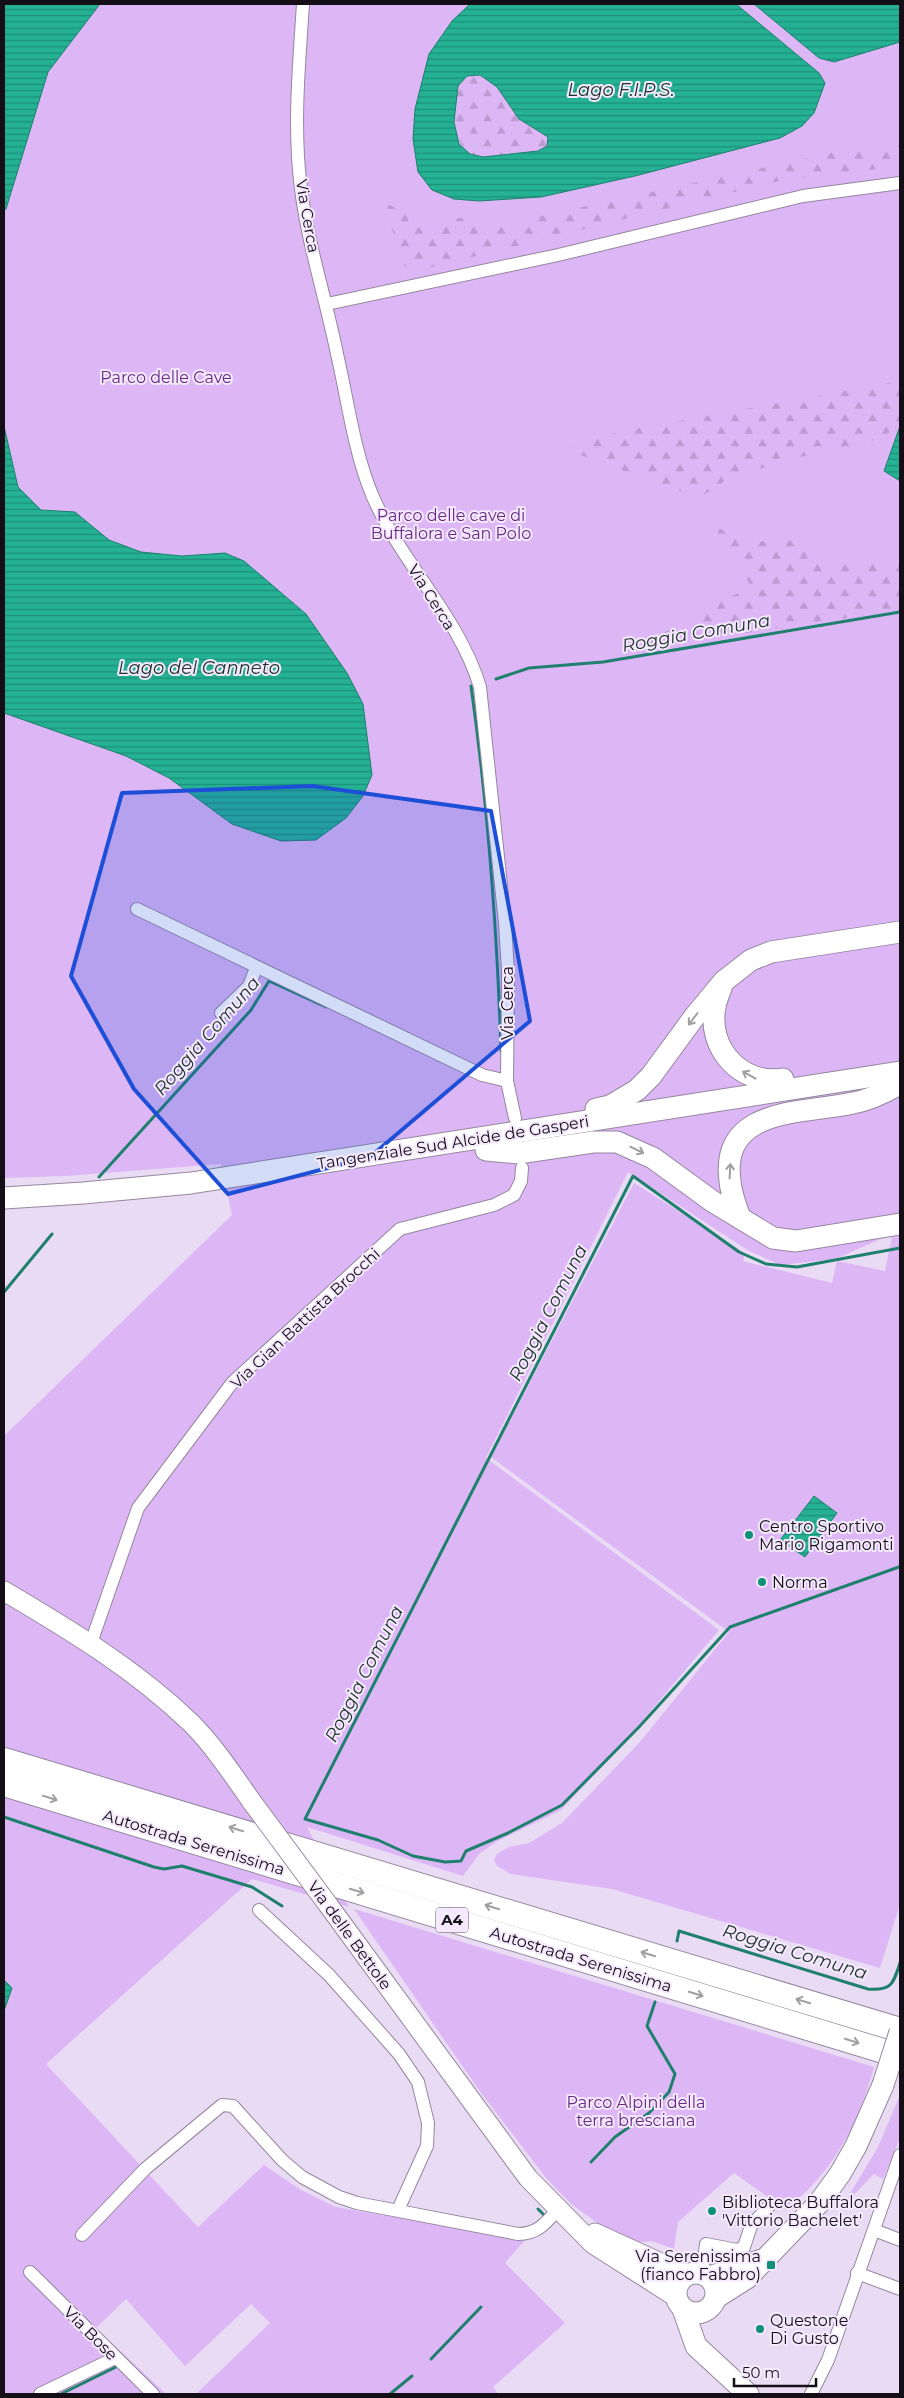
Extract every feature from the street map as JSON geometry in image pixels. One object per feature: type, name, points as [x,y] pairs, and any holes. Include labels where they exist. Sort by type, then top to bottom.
[{"type":"highway","name":"Autostrada Serenissima","points":[[4,1760],[900,2031]]},
{"type":"highway","name":"Autostrada Serenissima","points":[[4,1784],[900,2056]]},
{"type":"main road","points":[[491,1143],[526,1120],[610,1106],[630,1095],[651,1076],[694,1016],[724,981],[751,960],[771,952],[900,932]]},
{"type":"main road","points":[[724,981],[715,1007],[718,1039],[730,1062],[752,1077],[773,1081],[857,1067],[880,1066],[899,1078],[874,1098],[852,1104],[765,1118],[744,1131],[734,1149],[729,1167],[729,1180],[740,1218]]},
{"type":"main road","name":"Tangenziale Sud Alcide de Gasperi","points":[[4,1212],[83,1208],[192,1195],[491,1143],[899,1078]]},
{"type":"main road","points":[[491,1143],[518,1153],[593,1142],[617,1142],[653,1158],[712,1201],[773,1238],[796,1241],[900,1224]]},
{"type":"main road","name":"Tangenziale Sud Alcide de Gasperi","points":[[4,1198],[83,1193],[190,1182],[491,1143]]},
{"type":"main road","name":"Via delle Bettole","points":[[4,1591],[90,1642],[146,1684],[192,1725],[252,1802],[528,2178],[574,2222],[593,2244],[695,2304]]},
{"type":"main road","points":[[695,2304],[740,2283],[801,2224],[840,2174],[872,2112],[883,2085],[900,2031]]},
{"type":"main road","name":"Via delle Bettole","points":[[574,2222],[699,2275]]},
{"type":"main road","points":[[695,2304],[678,2284],[699,2275],[762,2260]]},
{"type":"main road","points":[[699,2275],[716,2286],[695,2304],[692,2339],[702,2351],[748,2394]]},
{"type":"street","name":"Via Cerca","points":[[303,4],[298,137],[301,186],[306,224],[327,304],[359,450],[373,496],[388,528],[466,651],[480,687],[505,923],[508,972],[507,1081]]},
{"type":"street","points":[[327,304],[558,255],[803,196],[900,183]]},
{"type":"street","points":[[137,909],[256,968],[482,1075],[507,1081],[515,1118]]},
{"type":"street","points":[[222,1014],[249,986],[256,968]]},
{"type":"street","name":"Via Gian Battista Brocchi","points":[[90,1642],[138,1508],[232,1383],[400,1229],[494,1205],[514,1195],[521,1181],[522,1168]]},
{"type":"street","points":[[259,1910],[329,1975],[399,2054],[418,2082],[428,2123],[427,2146],[398,2210]]},
{"type":"street","points":[[82,2235],[145,2169],[222,2105],[233,2106],[282,2160],[320,2188],[356,2203],[526,2234],[540,2229],[559,2208]]},
{"type":"street","points":[[811,2394],[828,2360],[857,2272],[900,2155]]},
{"type":"street","points":[[887,2188],[900,2193]]},
{"type":"street","points":[[699,2275],[706,2244],[736,2250],[744,2246],[751,2226],[769,2206]]},
{"type":"street","points":[[874,2230],[900,2240]]},
{"type":"street","name":"Via Bose","points":[[30,2272],[153,2394]]},
{"type":"street","points":[[857,2272],[900,2288]]},
{"type":"street","points":[[40,2394],[115,2358]]},
{"type":"highlighted area","points":[[312,786],[491,811],[530,1021],[370,1157],[228,1194],[134,1089],[71,976],[122,793]]},
{"type":"green space","name":"Parco delle cave di Buffalora e San Polo","points":[[4,4],[900,4],[900,1233],[890,1235],[835,1259],[781,1265],[749,1251],[628,1172],[486,1458],[719,1630],[616,1752],[561,1810],[496,1842],[479,1854],[463,1876],[307,1827],[349,1907],[252,1879],[46,2064],[198,2227],[264,2165],[301,2190],[336,2207],[382,2215],[382,2217],[386,2213],[526,2239],[505,2263],[565,2323],[493,2387],[498,2394],[196,2394],[270,2323],[251,2304],[185,2366],[126,2299],[96,2328],[166,2394],[4,2394],[4,1436],[232,1215],[221,1164],[66,1176],[4,1178]]},
{"type":"green space","points":[[480,75],[497,87],[519,119],[548,137],[547,146],[524,153],[490,157],[476,156],[465,149],[460,142],[455,124],[455,94],[461,81]]},
{"type":"green space","points":[[900,145],[900,166],[779,181],[415,271],[402,265],[385,203],[405,212],[411,226],[460,218],[486,228],[831,153],[882,150]]},
{"type":"green space","points":[[900,381],[900,426],[876,440],[782,461],[725,481],[699,498],[564,449],[618,432]]},
{"type":"green space","points":[[714,526],[752,543],[783,538],[803,545],[815,558],[828,564],[900,565],[900,610],[632,650],[751,586]]},
{"type":"green space","name":"Centro Sportivo Mario Rigamonti","points":[[634,1183],[745,1253],[743,1261],[832,1283],[837,1261],[885,1271],[892,1236],[900,1235],[900,1904],[880,1968],[612,1889],[511,1874],[497,1866],[494,1860],[497,1854],[509,1847],[529,1843],[562,1823],[640,1742],[729,1632],[491,1457]]},
{"type":"green space","name":"Parco Alpini della terra bresciana","points":[[354,1909],[874,2067],[859,2112],[827,2168],[786,2210],[734,2173],[678,2222],[674,2249],[652,2241],[635,2243],[599,2224],[571,2204],[546,2178],[479,2090]]},
{"type":"green space","points":[[900,2095],[900,2138],[883,2179],[874,2174],[842,2207],[878,2147]]},
{"type":"water","points":[[4,4],[100,4],[48,72],[6,209],[4,210]]},
{"type":"water","name":"Lago F.I.P.S.","points":[[470,4],[736,4],[819,73],[825,83],[814,113],[802,126],[780,138],[635,176],[541,197],[479,201],[454,199],[432,190],[418,172],[413,139],[415,109],[429,54],[452,21]],"holes":[[[480,75],[497,87],[519,119],[548,137],[547,146],[538,151],[483,157],[470,154],[459,144],[454,122],[458,86],[467,76]]]},
{"type":"water","points":[[754,4],[900,4],[900,42],[834,62],[819,58]]},
{"type":"water","name":"Lago del Canneto","points":[[4,426],[18,487],[41,510],[75,512],[109,540],[141,552],[182,556],[225,553],[244,561],[306,614],[347,673],[363,704],[372,775],[363,796],[346,818],[316,840],[281,841],[232,824],[169,778],[126,756],[4,713]]},
{"type":"water","points":[[900,426],[900,481],[884,471]]},
{"type":"water","points":[[814,1496],[837,1513],[805,1557],[780,1540]]},
{"type":"water","points":[[4,1980],[12,1988],[4,2011]]},
{"type":"waterway","name":"Roggia Comuna","points":[[496,679],[529,668],[603,662],[900,612]]},
{"type":"waterway","name":"Roggia Comuna","points":[[471,686],[491,868],[501,1051]]},
{"type":"waterway","name":"Roggia Comuna","points":[[99,1177],[251,1010],[269,981],[326,1007]]},
{"type":"waterway","name":"Roggia Comuna","points":[[899,1567],[730,1627],[639,1727],[562,1805],[508,1833],[466,1851],[461,1861],[445,1862],[413,1856],[378,1840],[305,1819],[633,1176],[739,1252],[766,1264],[797,1267],[900,1248]]},
{"type":"waterway","name":"Roggia Comuna","points":[[4,1292],[52,1234]]},
{"type":"waterway","name":"Roggia Comuna","points":[[4,1817],[154,1867],[164,1869],[182,1866],[252,1887],[282,1906]]},
{"type":"waterway","name":"Roggia Comuna","points":[[677,1941],[679,1931],[868,1989],[882,1989],[890,1985],[900,1963]]},
{"type":"waterway","name":"Roggia Comuna","points":[[591,2162],[615,2137],[649,2113],[669,2092],[675,2074],[647,2026],[655,2002]]},
{"type":"waterway","name":"Roggia Comuna","points":[[538,2209],[546,2217]]},
{"type":"waterway","name":"Roggia Comuna","points":[[431,2359],[481,2307]]},
{"type":"waterway","name":"Roggia Comuna","points":[[61,2394],[120,2365]]},
{"type":"waterway","name":"Roggia Comuna","points":[[390,2394],[412,2376]]},
{"type":"place","name":"Centro Sportivo Mario Rigamonti","points":[[749,1535]]},
{"type":"place","name":"Norma","points":[[762,1582]]},
{"type":"place","name":"Biblioteca Buffalora 'Vittorio Bachelet'","points":[[712,2211]]},
{"type":"place","name":"Via Serenissima (fianco Fabbro)","points":[[771,2265]]},
{"type":"place","name":"Questone Di Gusto","points":[[760,2329]]},
{"type":"park label","name":"Parco delle Cave","points":[[166,377]]}]
